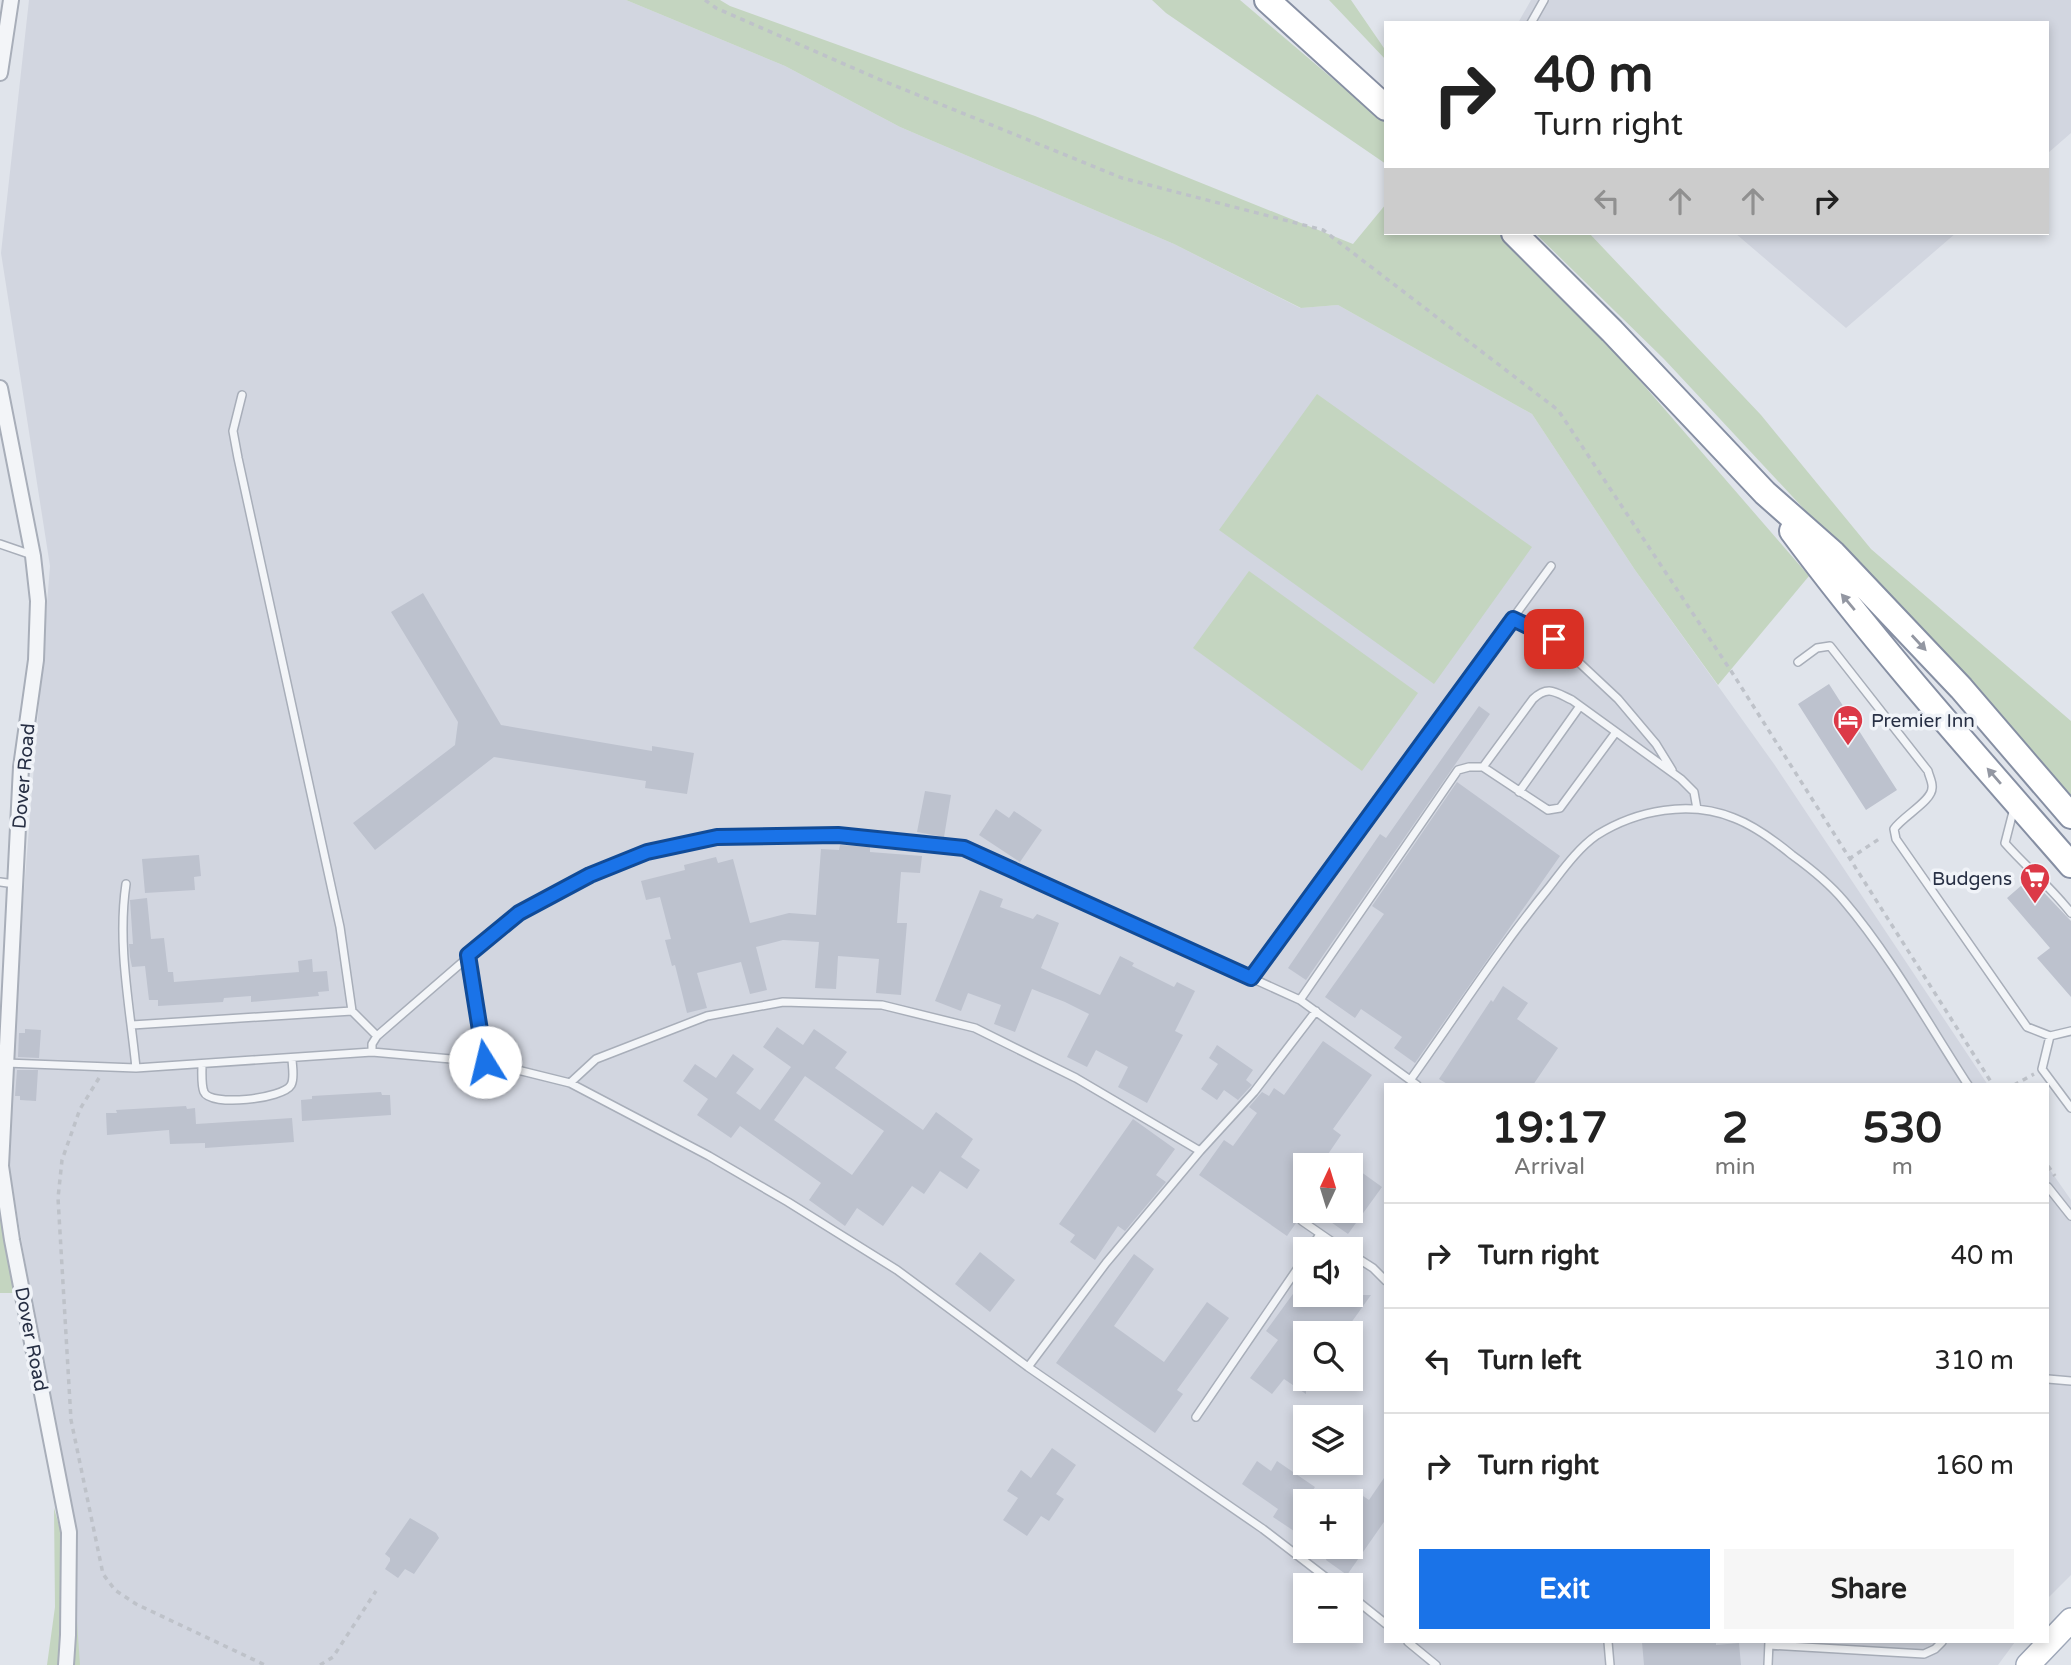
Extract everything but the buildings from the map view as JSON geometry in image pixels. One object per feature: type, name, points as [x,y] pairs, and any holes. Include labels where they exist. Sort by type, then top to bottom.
[{"type":"highway","points":[[1267,0],[1384,106]]},
{"type":"highway","points":[[1516,235],[1612,331],[1765,493],[1833,553],[1961,688],[2071,816]]},
{"type":"highway","points":[[1765,493],[1817,564],[2071,865]]},
{"type":"main road","points":[[2028,1665],[2071,1620]]},
{"type":"street","points":[[0,73],[9,1]]},
{"type":"street","name":"Dover Road","points":[[0,388],[33,556],[38,601],[36,660],[7,883],[1,1167],[12,1240],[69,1532],[66,1665]]},
{"type":"lane","points":[[1532,21],[1544,0]]},
{"type":"lane","points":[[242,395],[233,431],[340,926],[352,1011],[377,1036]]},
{"type":"lane","points":[[0,544],[33,556]]},
{"type":"lane","points":[[1251,978],[1551,566]]},
{"type":"lane","points":[[1513,619],[1554,639],[1618,699],[1656,744],[1676,775]]},
{"type":"lane","points":[[1798,662],[1817,649],[1830,646],[1928,771],[1933,788],[1928,798],[1900,820],[1894,829],[1896,839],[2026,1027],[2050,1036],[2071,1031]]},
{"type":"lane","points":[[1483,767],[1533,699],[1542,691],[1553,691],[1580,706],[1676,775],[1694,792],[1698,809]]},
{"type":"lane","points":[[1519,792],[1580,706]]},
{"type":"lane","points":[[1300,1000],[1458,770],[1469,766],[1483,767],[1548,810],[1560,808],[1616,732]]},
{"type":"lane","points":[[2016,802],[2005,843],[2053,890],[2071,913]]},
{"type":"lane","points":[[372,1052],[372,1044],[377,1036],[519,913],[590,875],[647,852],[717,837],[838,835],[964,848],[1300,1000],[1414,1082],[1522,921],[1574,857],[1596,836],[1636,816],[1664,810],[1698,809],[1734,818],[1772,839],[1813,870],[1843,900],[1879,948],[1967,1083]]},
{"type":"lane","points":[[126,884],[122,910],[123,939],[136,1068]]},
{"type":"lane","points":[[468,955],[485,1062]]},
{"type":"lane","points":[[570,1083],[596,1059],[707,1016],[783,1002],[882,1005],[975,1028],[1076,1078],[1200,1152]]},
{"type":"lane","points":[[132,1025],[352,1011]]},
{"type":"lane","points":[[1028,1367],[1106,1263],[1254,1092],[1316,1012]]},
{"type":"lane","points":[[2050,1036],[2042,1069],[2071,1108]]},
{"type":"lane","points":[[5,1063],[136,1068],[372,1052],[485,1062],[570,1083],[709,1156],[897,1270],[1028,1367],[1264,1529],[1320,1573]]},
{"type":"lane","points":[[202,1064],[204,1092],[209,1098],[220,1101],[285,1093],[293,1081],[292,1058]]},
{"type":"lane","points":[[2049,1188],[2071,1216]]},
{"type":"lane","points":[[1303,1223],[1324,1237]]},
{"type":"lane","points":[[1363,1262],[1384,1279]]},
{"type":"lane","points":[[1196,1417],[1293,1275]]},
{"type":"lane","points":[[2049,1379],[2071,1381]]},
{"type":"lane","points":[[1363,1606],[1384,1622]]},
{"type":"lane","points":[[1409,1643],[1436,1665]]},
{"type":"lane","points":[[1608,1643],[1610,1665]]},
{"type":"lane","points":[[1768,1665],[1769,1643],[1924,1654],[1940,1643]]},
{"type":"lane","points":[[1870,1651],[1871,1643]]},
{"type":"path","points":[[705,0],[716,8],[876,78],[1122,178],[1323,230],[1558,410],[1733,674],[1992,1083]]},
{"type":"path","points":[[1849,859],[1894,829]]},
{"type":"path","points":[[106,1067],[80,1109],[62,1160],[58,1198],[71,1420],[103,1574],[115,1590],[136,1604],[265,1665]]},
{"type":"path","points":[[2018,1083],[2042,1069]]},
{"type":"path","points":[[320,1665],[333,1657],[376,1591]]},
{"type":"shaded area","points":[[29,0],[626,0],[785,66],[900,127],[1174,244],[1300,308],[1338,305],[1532,414],[1635,570],[1774,764],[1987,1083],[1384,1083],[1384,1643],[2014,1643],[1998,1665],[77,1665],[71,1504],[36,1326],[8,1160],[13,1028],[50,566],[1,253]]},
{"type":"shaded area","points":[[1531,0],[2071,0],[2071,133],[2049,152],[2049,21],[1519,21]]},
{"type":"shaded area","points":[[1737,235],[1954,235],[1846,328]]},
{"type":"shaded area","points":[[2049,1168],[2071,1200],[2071,1575],[2049,1597]]},
{"type":"green space","points":[[626,0],[720,0],[730,6],[1035,116],[1353,244],[1384,206],[1384,235],[1502,235],[1583,315],[1809,576],[1718,685],[1635,570],[1532,414],[1338,305],[1301,308],[1174,244],[900,127],[785,66]]},
{"type":"green space","points":[[1152,0],[1240,0],[1384,122],[1384,163],[1166,13]]},
{"type":"green space","points":[[1329,0],[1351,0],[1384,48],[1384,58]]},
{"type":"green space","points":[[1537,235],[1591,235],[1761,415],[1871,549],[2071,721],[2071,795],[1664,359]]},
{"type":"green space","points":[[1317,394],[1532,547],[1434,684],[1219,530]]},
{"type":"green space","points":[[1249,571],[1418,693],[1362,771],[1193,648]]},
{"type":"green space","points":[[0,1154],[1,1166],[14,1293],[0,1293]]},
{"type":"green space","points":[[54,1508],[74,1578],[80,1665],[47,1665],[55,1607]]},
{"type":"place","name":"Premier Inn","points":[[1848,747]]},
{"type":"place","name":"Budgens","points":[[2035,905]]},
{"type":"route","points":[[485,1062],[468,955],[519,913],[590,875],[647,852],[717,837],[838,835],[964,848],[1251,978],[1513,619],[1554,639]]}]
